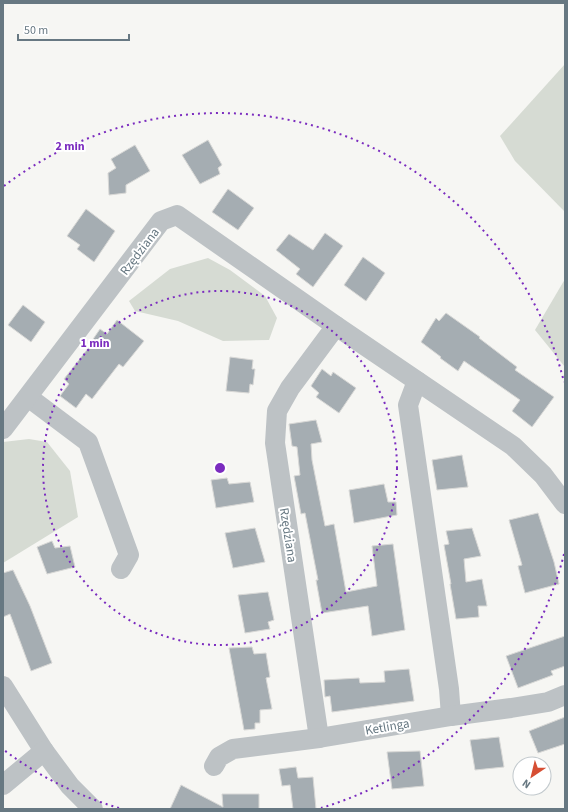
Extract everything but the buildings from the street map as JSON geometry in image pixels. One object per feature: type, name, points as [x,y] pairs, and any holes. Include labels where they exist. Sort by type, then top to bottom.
[{"type":"street","name":"Rzędziana","points":[[3,429],[161,221],[177,215],[336,326],[513,446],[542,475],[565,504]]},
{"type":"street","name":"Rzędziana","points":[[319,738],[275,442],[277,411],[290,388],[336,326]]},
{"type":"street","points":[[417,381],[408,405],[449,688],[451,716]]},
{"type":"street","points":[[28,397],[88,442],[129,555],[121,569]]},
{"type":"street","points":[[3,686],[44,751],[70,786],[93,809]]},
{"type":"street","name":"Ketlinga","points":[[214,766],[219,757],[233,749],[319,738],[451,716],[548,702],[565,695]]},
{"type":"street","points":[[3,785],[44,751]]},
{"type":"shaded area","points":[[565,64],[565,212],[515,161],[500,136]]},
{"type":"shaded area","points":[[208,258],[230,270],[265,296],[277,318],[269,340],[223,341],[178,321],[135,311],[129,301],[170,269]]},
{"type":"shaded area","points":[[565,279],[565,367],[535,330]]},
{"type":"shaded area","points":[[29,439],[47,442],[70,471],[78,517],[3,563],[3,442]]}]
